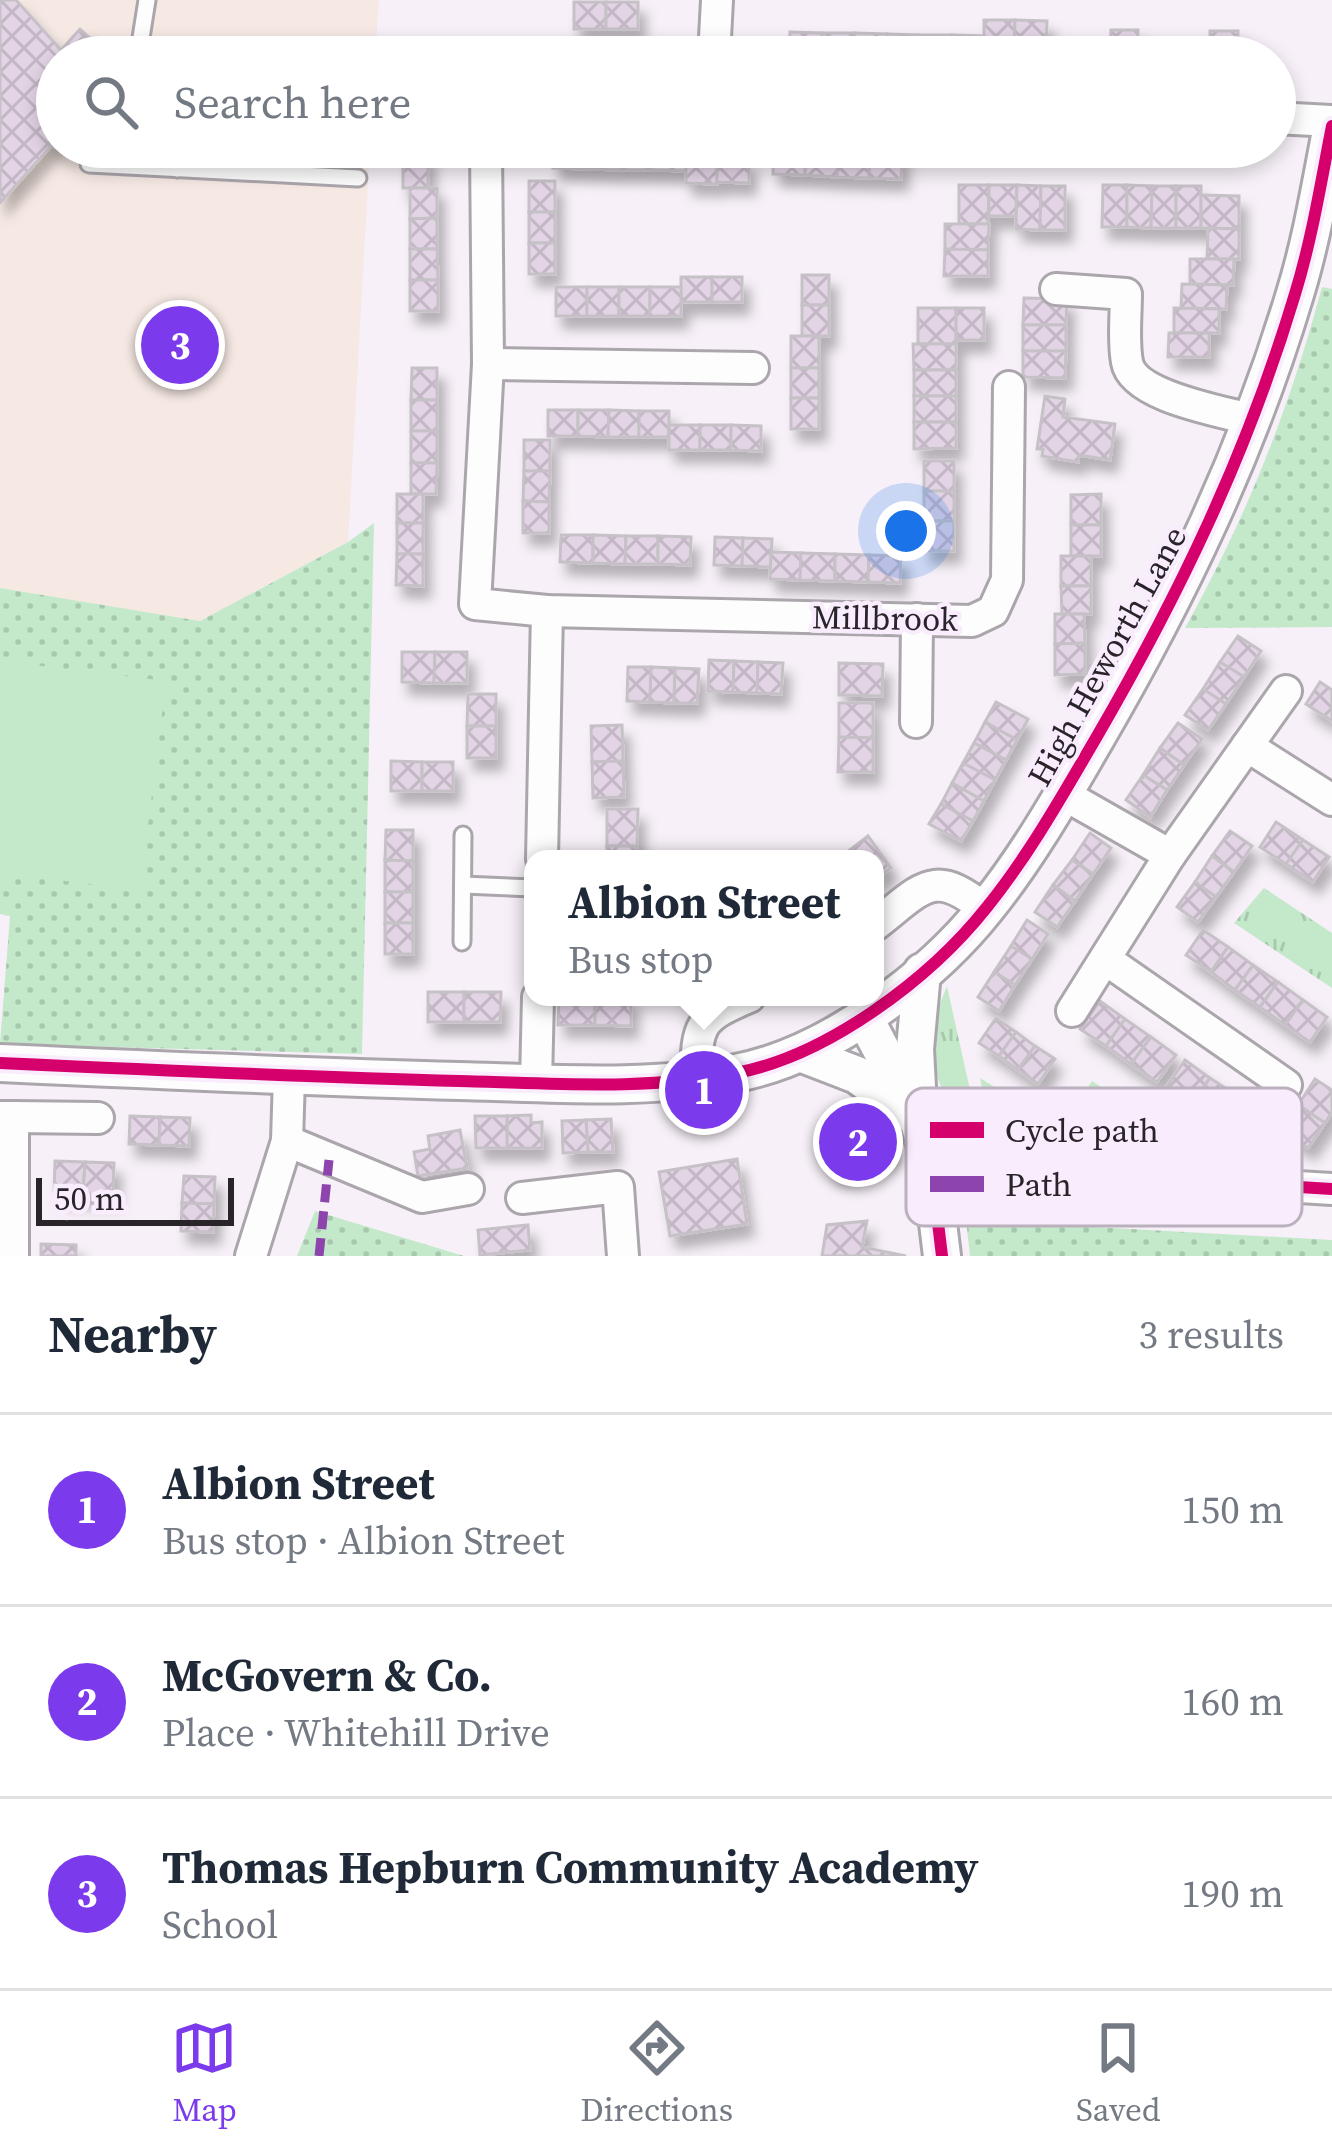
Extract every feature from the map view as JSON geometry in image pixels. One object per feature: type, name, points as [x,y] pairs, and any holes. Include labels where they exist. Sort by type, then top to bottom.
[{"type":"street","points":[[715,36],[717,0]]},
{"type":"street","points":[[1296,120],[1332,124]]},
{"type":"street","name":"High Heworth Lane","points":[[884,1001],[986,910],[1064,794],[1193,563],[1253,420],[1296,291],[1332,124]]},
{"type":"street","name":"Millbrook","points":[[486,168],[488,364],[475,604],[548,611],[972,621],[993,611],[1006,580],[1009,387]]},
{"type":"street","points":[[1056,289],[1126,294],[1127,364],[1138,381],[1162,394],[1253,420]]},
{"type":"street","points":[[488,364],[753,368]]},
{"type":"street","points":[[542,850],[548,611]]},
{"type":"street","points":[[916,722],[917,619]]},
{"type":"street","points":[[1072,1011],[1170,855],[1286,691]]},
{"type":"street","points":[[1247,746],[1332,800]]},
{"type":"street","points":[[1064,794],[1170,855]]},
{"type":"street","points":[[884,918],[916,893],[937,884],[957,887],[986,910]]},
{"type":"street","points":[[1105,959],[1286,1084]]},
{"type":"street","points":[[917,1088],[922,972]]},
{"type":"street","points":[[536,1082],[538,1006]]},
{"type":"street","points":[[696,1078],[697,1035],[704,1021],[732,1006]]},
{"type":"street","name":"High Heworth Lane","points":[[0,1063],[289,1077],[628,1085],[737,1073],[800,1054],[878,1006]]},
{"type":"street","points":[[864,1017],[906,1096]]},
{"type":"street","points":[[800,1054],[856,1075],[906,1110]]},
{"type":"street","points":[[251,1256],[286,1141],[289,1077]]},
{"type":"street","points":[[13,1256],[6,1117],[98,1118]]},
{"type":"street","points":[[286,1141],[422,1198],[468,1189]]},
{"type":"street","points":[[523,1198],[618,1187],[623,1256]]},
{"type":"street","points":[[1302,1187],[1332,1189]]},
{"type":"street","points":[[938,1226],[942,1256]]},
{"type":"lane","points":[[141,36],[147,0]]},
{"type":"lane","points":[[159,168],[358,178]]},
{"type":"lane","points":[[462,942],[464,835]]},
{"type":"lane","points":[[463,884],[524,887]]},
{"type":"shaded area","points":[[0,0],[379,0],[376,36],[36,36],[36,168],[369,168],[348,542],[200,621],[0,588]]},
{"type":"green space","points":[[1322,287],[1332,289],[1332,627],[1185,628],[1264,462]]},
{"type":"green space","points":[[374,523],[362,1054],[0,1044],[10,916],[0,914],[0,588],[200,621],[348,542]]},
{"type":"green space","points":[[0,661],[166,681],[140,890],[0,873]]},
{"type":"green space","points":[[1264,888],[1332,933],[1332,988],[1234,923]]},
{"type":"green space","points":[[947,986],[970,1088],[943,1088],[937,1076],[931,1044]]},
{"type":"green space","points":[[315,1211],[464,1256],[297,1256]]},
{"type":"green space","points":[[967,1226],[1076,1226],[1332,1240],[1332,1256],[970,1256]]},
{"type":"building","points":[[0,0],[16,0],[48,36],[36,36],[36,163],[0,203]]},
{"type":"building","points":[[574,2],[606,2],[606,29],[574,29]]},
{"type":"building","points":[[606,2],[638,2],[638,29],[606,29]]},
{"type":"building","points":[[984,20],[1015,20],[1014,36],[984,36]]},
{"type":"building","points":[[1015,20],[1047,21],[1046,36],[1014,36]]},
{"type":"building","points":[[1111,30],[1138,30],[1138,36],[1111,36]]},
{"type":"building","points":[[1210,31],[1238,31],[1238,36],[1210,36]]},
{"type":"building","points":[[790,32],[822,33],[822,36],[790,36]]},
{"type":"building","points":[[822,33],[855,33],[855,36]]},
{"type":"building","points":[[403,168],[428,168],[428,188],[403,188]]},
{"type":"building","points":[[686,168],[717,168],[717,184],[686,183]]},
{"type":"building","points":[[717,168],[749,168],[749,183],[717,182]]},
{"type":"building","points":[[773,168],[805,168],[805,175],[773,174]]},
{"type":"building","points":[[805,168],[837,168],[837,177],[805,175]]},
{"type":"building","points":[[837,168],[869,168],[869,178],[837,177]]},
{"type":"building","points":[[869,168],[901,168],[901,179],[869,178]]},
{"type":"building","points":[[529,181],[555,181],[555,212],[529,212]]},
{"type":"building","points":[[959,185],[989,185],[988,224],[959,224]]},
{"type":"building","points":[[989,185],[1017,185],[1016,216],[989,216]]},
{"type":"building","points":[[1017,185],[1041,186],[1040,230],[1016,229]]},
{"type":"building","points":[[1103,185],[1127,185],[1127,227],[1102,227]]},
{"type":"building","points":[[1127,185],[1152,186],[1151,228],[1127,227]]},
{"type":"building","points":[[1041,186],[1065,186],[1065,230],[1040,230]]},
{"type":"building","points":[[1152,186],[1176,186],[1176,228],[1151,228]]},
{"type":"building","points":[[1176,186],[1201,186],[1201,228],[1176,228]]},
{"type":"building","points":[[410,188],[437,188],[437,218],[410,219]]},
{"type":"building","points":[[1201,195],[1239,196],[1239,229],[1201,228]]},
{"type":"building","points":[[529,212],[555,212],[555,243],[529,243]]},
{"type":"building","points":[[437,218],[437,249],[410,249],[410,219]]},
{"type":"building","points":[[945,224],[989,224],[988,250],[945,249]]},
{"type":"building","points":[[1208,228],[1239,229],[1239,259],[1207,259]]},
{"type":"building","points":[[529,243],[555,243],[555,274],[529,274]]},
{"type":"building","points":[[410,249],[437,249],[438,280],[410,280]]},
{"type":"building","points":[[945,249],[988,250],[988,276],[944,276]]},
{"type":"building","points":[[1190,259],[1234,259],[1233,285],[1190,284]]},
{"type":"building","points":[[802,275],[829,275],[829,305],[802,305]]},
{"type":"building","points":[[681,277],[712,277],[712,302],[681,302]]},
{"type":"building","points":[[712,277],[742,277],[742,302],[712,302]]},
{"type":"building","points":[[410,280],[438,280],[438,311],[410,311]]},
{"type":"building","points":[[1182,284],[1227,285],[1226,309],[1181,308]]},
{"type":"building","points":[[556,287],[587,287],[587,316],[556,316]]},
{"type":"building","points":[[587,287],[619,287],[619,316],[587,316]]},
{"type":"building","points":[[619,287],[650,287],[650,316],[619,316]]},
{"type":"building","points":[[650,287],[681,287],[681,316],[650,316]]},
{"type":"building","points":[[1024,298],[1067,299],[1066,325],[1023,325]]},
{"type":"building","points":[[802,305],[829,305],[829,336],[802,336]]},
{"type":"building","points":[[918,308],[956,308],[956,344],[918,344]]},
{"type":"building","points":[[956,308],[984,308],[984,340],[956,340]]},
{"type":"building","points":[[1174,308],[1219,309],[1219,333],[1174,333]]},
{"type":"building","points":[[1023,325],[1066,325],[1066,351],[1023,351]]},
{"type":"building","points":[[1169,333],[1209,333],[1209,357],[1168,357]]},
{"type":"building","points":[[791,336],[819,336],[819,368],[791,368]]},
{"type":"building","points":[[913,344],[956,344],[956,370],[914,370]]},
{"type":"building","points":[[1023,351],[1066,351],[1065,378],[1023,377]]},
{"type":"building","points":[[412,368],[437,368],[437,400],[411,400]]},
{"type":"building","points":[[791,368],[819,368],[819,398],[791,398]]},
{"type":"building","points":[[914,370],[956,370],[956,396],[914,396]]},
{"type":"building","points":[[914,396],[956,396],[956,422],[914,422]]},
{"type":"building","points":[[1045,396],[1065,399],[1063,417],[1115,424],[1110,460],[1079,455],[1078,462],[1042,456],[1043,449],[1037,449]]},
{"type":"building","points":[[791,398],[819,398],[819,429],[791,429]]},
{"type":"building","points":[[411,400],[437,400],[437,431],[411,431]]},
{"type":"building","points":[[548,410],[578,410],[578,436],[548,436]]},
{"type":"building","points":[[578,410],[609,410],[608,437],[578,436]]},
{"type":"building","points":[[609,410],[639,411],[639,437],[608,437]]},
{"type":"building","points":[[639,411],[669,411],[669,437],[639,437]]},
{"type":"building","points":[[914,422],[956,422],[956,448],[914,449]]},
{"type":"building","points":[[669,425],[700,425],[700,450],[669,450]]},
{"type":"building","points":[[700,425],[731,425],[731,450],[700,450]]},
{"type":"building","points":[[731,425],[761,426],[761,451],[731,450]]},
{"type":"building","points":[[411,431],[437,431],[437,463],[411,463]]},
{"type":"building","points":[[524,440],[550,440],[550,471],[524,471]]},
{"type":"building","points":[[924,461],[954,461],[954,491],[924,491]]},
{"type":"building","points":[[411,463],[437,463],[436,494],[411,494]]},
{"type":"building","points":[[524,471],[550,471],[549,502],[523,501]]},
{"type":"building","points":[[924,491],[954,491],[954,521],[924,521]]},
{"type":"building","points":[[397,494],[423,494],[423,523],[397,523]]},
{"type":"building","points":[[1101,494],[1101,525],[1071,525],[1071,495]]},
{"type":"building","points":[[523,501],[549,502],[549,533],[523,533]]},
{"type":"building","points":[[924,521],[954,521],[954,551],[924,551]]},
{"type":"building","points":[[397,523],[423,523],[423,554],[397,554]]},
{"type":"building","points":[[1071,525],[1101,525],[1101,556],[1071,556]]},
{"type":"building","points":[[561,535],[593,535],[593,563],[560,562]]},
{"type":"building","points":[[593,535],[626,536],[625,564],[593,563]]},
{"type":"building","points":[[626,536],[658,536],[658,564],[625,564]]},
{"type":"building","points":[[658,536],[691,537],[690,565],[658,564]]},
{"type":"building","points":[[715,537],[743,538],[742,566],[714,565]]},
{"type":"building","points":[[743,538],[772,539],[771,567],[742,566]]},
{"type":"building","points":[[771,552],[801,553],[800,580],[770,579]]},
{"type":"building","points":[[801,553],[835,554],[835,581],[800,580]]},
{"type":"building","points":[[397,554],[423,554],[423,586],[396,585]]},
{"type":"building","points":[[835,554],[869,555],[868,582],[835,581]]},
{"type":"building","points":[[869,555],[901,556],[900,583],[868,582]]},
{"type":"building","points":[[1061,556],[1091,556],[1091,586],[1061,586]]},
{"type":"building","points":[[1061,586],[1091,586],[1091,614],[1062,614]]},
{"type":"building","points":[[1055,614],[1084,614],[1085,643],[1055,644]]},
{"type":"building","points":[[1238,636],[1261,651],[1244,677],[1220,662]]},
{"type":"building","points":[[1085,643],[1085,674],[1055,675],[1055,644]]},
{"type":"building","points":[[402,652],[435,652],[434,683],[402,682]]},
{"type":"building","points":[[435,652],[467,652],[467,683],[434,683]]},
{"type":"building","points":[[709,660],[734,661],[733,692],[708,691]]},
{"type":"building","points":[[734,661],[758,662],[757,693],[733,692]]},
{"type":"building","points":[[758,662],[783,663],[781,694],[757,693]]},
{"type":"building","points":[[1220,662],[1244,677],[1226,704],[1203,689]]},
{"type":"building","points":[[839,663],[883,664],[882,696],[839,695]]},
{"type":"building","points":[[628,667],[651,667],[650,702],[627,701]]},
{"type":"building","points":[[651,667],[675,668],[674,703],[650,702]]},
{"type":"building","points":[[675,668],[699,669],[697,703],[674,703]]},
{"type":"building","points":[[1320,682],[1332,690],[1332,721],[1306,704]]},
{"type":"building","points":[[1203,689],[1226,704],[1208,730],[1185,715]]},
{"type":"building","points":[[468,694],[496,694],[496,726],[467,726]]},
{"type":"building","points":[[996,702],[1028,719],[1017,740],[985,722]]},
{"type":"building","points":[[839,703],[873,703],[873,738],[839,737]]},
{"type":"building","points":[[985,722],[1017,740],[1006,760],[974,743]]},
{"type":"building","points":[[1178,723],[1202,739],[1184,765],[1160,748]]},
{"type":"building","points":[[622,725],[623,761],[592,762],[591,726]]},
{"type":"building","points":[[467,726],[496,726],[496,758],[467,758]]},
{"type":"building","points":[[839,737],[873,738],[873,772],[838,772]]},
{"type":"building","points":[[974,743],[1006,760],[995,780],[963,763]]},
{"type":"building","points":[[1160,748],[1184,765],[1167,790],[1143,775]]},
{"type":"building","points":[[391,761],[422,762],[422,791],[391,791]]},
{"type":"building","points":[[623,761],[624,797],[593,798],[592,762]]},
{"type":"building","points":[[422,762],[453,762],[453,791],[422,791]]},
{"type":"building","points":[[963,763],[995,780],[984,801],[952,783]]},
{"type":"building","points":[[1143,775],[1167,790],[1150,817],[1126,800]]},
{"type":"building","points":[[952,783],[984,801],[973,821],[941,804]]},
{"type":"building","points":[[941,804],[973,821],[961,841],[929,824]]},
{"type":"building","points":[[607,809],[638,809],[637,846],[607,846]]},
{"type":"building","points":[[1276,822],[1303,840],[1286,864],[1260,847]]},
{"type":"building","points":[[386,830],[413,830],[413,861],[385,860]]},
{"type":"building","points":[[1230,831],[1252,846],[1234,872],[1212,856]]},
{"type":"building","points":[[1090,833],[1111,848],[1093,874],[1072,860]]},
{"type":"building","points":[[868,836],[878,850],[850,850]]},
{"type":"building","points":[[1303,840],[1329,857],[1313,882],[1286,864]]},
{"type":"building","points":[[607,846],[637,846],[637,850],[607,850]]},
{"type":"building","points":[[1212,856],[1234,872],[1216,897],[1195,882]]},
{"type":"building","points":[[385,860],[413,861],[413,892],[385,892]]},
{"type":"building","points":[[1072,860],[1093,874],[1075,901],[1053,885]]},
{"type":"building","points":[[1195,882],[1216,897],[1198,922],[1177,907]]},
{"type":"building","points":[[1053,885],[1075,901],[1057,927],[1035,912]]},
{"type":"building","points":[[385,892],[413,892],[413,923],[385,923]]},
{"type":"building","points":[[1027,920],[1048,934],[1032,959],[1011,946]]},
{"type":"building","points":[[385,923],[413,923],[413,954],[385,954]]},
{"type":"building","points":[[1203,930],[1228,947],[1211,972],[1186,955]]},
{"type":"building","points":[[1011,946],[1032,959],[1015,985],[994,972]]},
{"type":"building","points":[[1228,947],[1253,965],[1235,990],[1211,972]]},
{"type":"building","points":[[1253,965],[1278,982],[1260,1007],[1235,990]]},
{"type":"building","points":[[994,972],[1015,985],[999,1011],[978,997]]},
{"type":"building","points":[[1278,982],[1303,1000],[1285,1025],[1260,1007]]},
{"type":"building","points":[[428,992],[464,992],[464,1022],[428,1022]]},
{"type":"building","points":[[464,992],[501,992],[500,1022],[464,1022]]},
{"type":"building","points":[[1303,1000],[1327,1017],[1310,1042],[1285,1025]]},
{"type":"building","points":[[1100,1001],[1125,1019],[1106,1046],[1080,1029]]},
{"type":"building","points":[[559,1006],[595,1006],[595,1025],[558,1025]]},
{"type":"building","points":[[595,1006],[631,1006],[631,1026],[595,1025]]},
{"type":"building","points":[[996,1018],[1016,1032],[999,1056],[979,1043]]},
{"type":"building","points":[[1125,1019],[1151,1037],[1131,1064],[1106,1046]]},
{"type":"building","points":[[1016,1032],[1035,1046],[1018,1070],[999,1056]]},
{"type":"building","points":[[1151,1037],[1176,1055],[1157,1082],[1131,1064]]},
{"type":"building","points":[[1035,1046],[1055,1059],[1038,1084],[1018,1070]]},
{"type":"building","points":[[1185,1060],[1210,1078],[1203,1088],[1166,1088]]},
{"type":"building","points":[[1210,1078],[1225,1088],[1203,1088]]},
{"type":"building","points":[[1315,1079],[1332,1090],[1332,1112],[1325,1123],[1302,1108],[1302,1099]]},
{"type":"building","points":[[1302,1108],[1325,1123],[1308,1148],[1302,1144]]},
{"type":"building","points":[[885,1112],[894,1152],[834,1171],[822,1132]]},
{"type":"building","points":[[531,1115],[531,1123],[542,1122],[542,1148],[507,1148],[507,1116]]},
{"type":"building","points":[[130,1116],[160,1117],[159,1145],[129,1144]]},
{"type":"building","points":[[475,1116],[507,1116],[507,1148],[476,1148]]},
{"type":"building","points":[[160,1117],[190,1118],[189,1146],[159,1145]]},
{"type":"building","points":[[611,1119],[613,1152],[588,1152],[586,1120]]},
{"type":"building","points":[[586,1120],[588,1152],[563,1153],[562,1121]]},
{"type":"building","points":[[460,1130],[467,1168],[418,1176],[414,1152],[430,1149],[428,1136]]},
{"type":"building","points":[[737,1159],[747,1224],[670,1236],[659,1172]]},
{"type":"building","points":[[55,1161],[85,1162],[83,1195],[54,1194]]},
{"type":"building","points":[[85,1162],[114,1163],[113,1196],[83,1195]]},
{"type":"building","points":[[184,1176],[215,1177],[214,1204],[182,1203]]},
{"type":"building","points":[[182,1203],[214,1204],[213,1232],[181,1231]]},
{"type":"building","points":[[867,1221],[862,1247],[906,1256],[822,1256],[827,1225]]},
{"type":"building","points":[[528,1225],[530,1250],[480,1255],[478,1230]]},
{"type":"building","points":[[41,1244],[76,1245],[76,1256],[41,1256]]},
{"type":"marked path","points":[[319,1256],[329,1160]]},
{"type":"cycle path","points":[[884,1004],[937,961],[1002,887],[1058,803],[1155,631],[1233,467],[1276,353],[1306,252],[1332,126]]},
{"type":"cycle path","points":[[0,1063],[528,1083],[667,1082],[771,1064],[806,1050],[881,1006]]},
{"type":"cycle path","points":[[1302,1187],[1332,1189]]},
{"type":"cycle path","points":[[938,1226],[942,1256]]},
{"type":"place","name":"Thomas Hepburn Community Academy","points":[[180,345]]},
{"type":"place","name":"Albion Street","points":[[704,1090]]},
{"type":"place","name":"McGovern & Co.","points":[[858,1142]]}]
